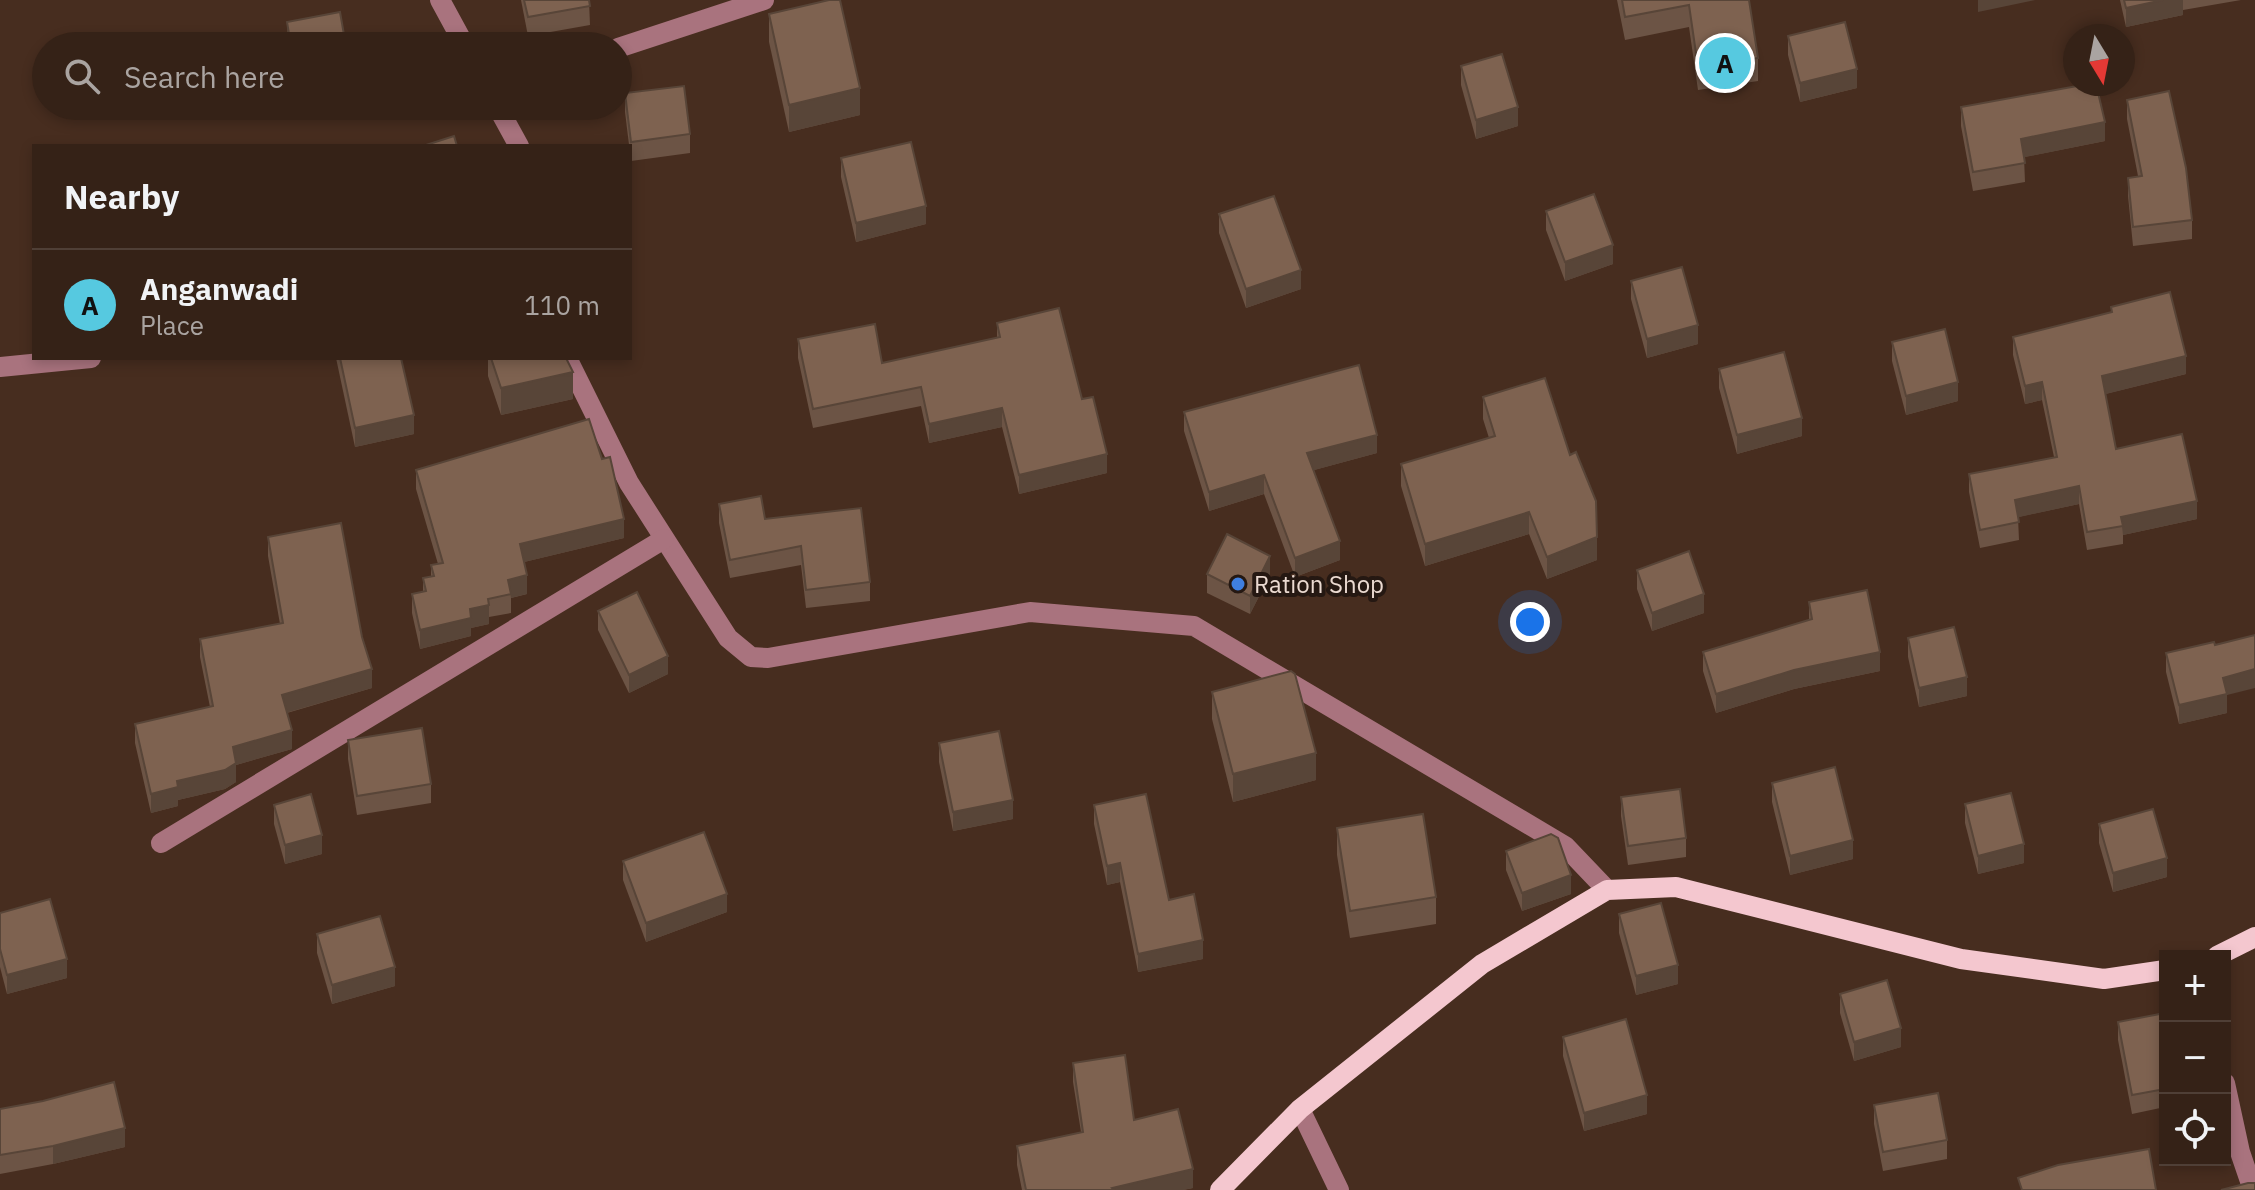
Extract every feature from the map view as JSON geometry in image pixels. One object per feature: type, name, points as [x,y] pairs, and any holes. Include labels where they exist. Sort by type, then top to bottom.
[{"type":"main road","points":[[1220,1190],[1300,1109],[1482,964],[1607,890],[1676,887],[1961,959],[2104,979],[2159,971]]},
{"type":"main road","points":[[2229,950],[2255,937]]},
{"type":"street","points":[[440,0],[457,32]]},
{"type":"street","points":[[632,43],[764,0]]},
{"type":"street","points":[[505,120],[518,144]]},
{"type":"street","points":[[0,367],[71,360]]},
{"type":"street","points":[[568,360],[629,483],[728,638],[751,657],[768,658],[1030,612],[1194,626],[1565,846],[1607,890]]},
{"type":"street","points":[[161,843],[664,539]]},
{"type":"street","points":[[2227,1094],[2240,1152],[2253,1190]]},
{"type":"street","points":[[1300,1109],[1339,1190]]},
{"type":"building","points":[[524,0],[589,0],[590,6],[528,17]]},
{"type":"building","points":[[840,0],[860,88],[789,105],[769,14]]},
{"type":"building","points":[[1622,0],[1749,0],[1758,58],[1698,67],[1689,5],[1625,17]]},
{"type":"building","points":[[2124,0],[2163,0],[2126,8]]},
{"type":"building","points":[[340,12],[344,32],[289,32],[287,22]]},
{"type":"building","points":[[1845,22],[1857,69],[1800,83],[1788,36]]},
{"type":"building","points":[[1502,54],[1518,107],[1476,120],[1461,66]]},
{"type":"building","points":[[684,86],[690,134],[631,142],[628,120],[632,120],[632,92]]},
{"type":"building","points":[[2063,89],[2063,96],[2099,96],[2105,122],[2021,139],[2025,163],[1973,172],[1961,107]]},
{"type":"building","points":[[2169,91],[2186,168],[2192,220],[2133,227],[2128,178],[2142,176],[2127,100]]},
{"type":"building","points":[[454,136],[456,144],[429,144]]},
{"type":"building","points":[[911,142],[926,206],[856,223],[841,158]]},
{"type":"building","points":[[1594,194],[1613,245],[1565,262],[1546,211]]},
{"type":"building","points":[[1274,196],[1301,270],[1246,289],[1219,214]]},
{"type":"building","points":[[1682,267],[1698,325],[1647,339],[1631,281]]},
{"type":"building","points":[[2170,292],[2186,356],[2102,376],[2116,449],[2182,434],[2197,501],[2121,517],[2123,526],[2087,532],[2079,486],[2015,500],[2019,522],[1980,530],[1969,474],[2057,457],[2042,382],[2025,386],[2013,337],[2112,312],[2111,307]]},
{"type":"building","points":[[1059,308],[1082,399],[1093,397],[1107,454],[1019,475],[1002,408],[929,424],[921,387],[813,409],[798,339],[875,324],[882,363],[1000,337],[997,323]]},
{"type":"building","points":[[1945,329],[1958,382],[1906,396],[1892,342]]},
{"type":"building","points":[[1784,352],[1802,418],[1737,435],[1719,369]]},
{"type":"building","points":[[340,360],[401,360],[414,415],[355,428]]},
{"type":"building","points":[[492,360],[567,360],[573,372],[501,388]]},
{"type":"building","points":[[1359,365],[1377,435],[1307,453],[1340,541],[1295,558],[1264,475],[1209,492],[1184,412]]},
{"type":"building","points":[[1545,378],[1570,455],[1576,452],[1596,501],[1597,537],[1547,557],[1529,512],[1425,544],[1401,464],[1495,436],[1483,397]]},
{"type":"building","points":[[589,419],[602,459],[610,457],[624,519],[520,544],[527,575],[508,580],[511,594],[488,599],[489,605],[470,609],[471,618],[420,630],[412,594],[426,591],[423,578],[434,576],[431,565],[443,563],[416,470]]},
{"type":"building","points":[[761,496],[765,519],[861,508],[870,582],[806,590],[801,546],[730,560],[719,504]]},
{"type":"building","points":[[341,523],[362,637],[372,669],[282,695],[292,730],[233,747],[236,763],[225,770],[177,781],[178,787],[151,794],[135,724],[213,706],[200,639],[283,623],[268,537]]},
{"type":"building","points":[[1227,534],[1270,556],[1250,596],[1207,574]]},
{"type":"building","points":[[1689,551],[1704,594],[1652,613],[1637,570]]},
{"type":"building","points":[[1867,590],[1880,652],[1794,670],[1716,694],[1703,652],[1812,619],[1809,602]]},
{"type":"building","points":[[637,592],[668,656],[629,675],[598,611]]},
{"type":"building","points":[[1954,627],[1967,677],[1919,688],[1908,638]]},
{"type":"building","points":[[2255,635],[2255,669],[2223,678],[2227,694],[2179,705],[2166,653]]},
{"type":"building","points":[[1291,671],[1295,674],[1316,753],[1233,774],[1212,692]]},
{"type":"building","points":[[422,728],[431,784],[357,796],[348,740]]},
{"type":"building","points":[[999,731],[1013,800],[953,812],[939,743]]},
{"type":"building","points":[[1835,767],[1853,840],[1790,856],[1772,783]]},
{"type":"building","points":[[1680,789],[1686,838],[1628,846],[1621,797]]},
{"type":"building","points":[[2011,793],[2024,844],[1978,856],[1965,804]]},
{"type":"building","points":[[311,794],[322,835],[285,845],[274,805]]},
{"type":"building","points":[[1146,794],[1169,900],[1194,894],[1203,940],[1138,954],[1120,863],[1107,866],[1094,805]]},
{"type":"building","points":[[2153,809],[2167,858],[2113,873],[2099,824]]},
{"type":"building","points":[[1423,814],[1436,897],[1350,911],[1337,828]]},
{"type":"building","points":[[704,832],[727,894],[646,923],[623,861]]},
{"type":"building","points":[[1551,834],[1558,838],[1571,875],[1522,893],[1506,851]]},
{"type":"building","points":[[50,899],[67,959],[7,975],[0,949],[0,913]]},
{"type":"building","points":[[1661,903],[1678,965],[1636,976],[1619,914]]},
{"type":"building","points":[[380,916],[395,967],[332,985],[317,934]]},
{"type":"building","points":[[1887,980],[1901,1028],[1854,1042],[1840,994]]},
{"type":"building","points":[[2159,1014],[2159,1090],[2132,1095],[2118,1022]]},
{"type":"building","points":[[1626,1019],[1647,1095],[1584,1113],[1563,1037]]},
{"type":"building","points":[[1125,1055],[1134,1120],[1178,1109],[1193,1169],[1112,1188],[1114,1190],[1026,1190],[1017,1146],[1083,1132],[1073,1063]]},
{"type":"building","points":[[114,1082],[125,1128],[0,1155],[0,1109]]},
{"type":"building","points":[[1938,1093],[1947,1140],[1883,1152],[1874,1105]]},
{"type":"building","points":[[2149,1149],[2156,1190],[2022,1190],[2018,1178],[2058,1165]]},
{"type":"building","points":[[2255,1183],[2255,1190],[2221,1190]]},
{"type":"place","name":"Anganwadi","points":[[1725,63]]},
{"type":"place","name":"Ration Shop","points":[[1238,584]]}]
